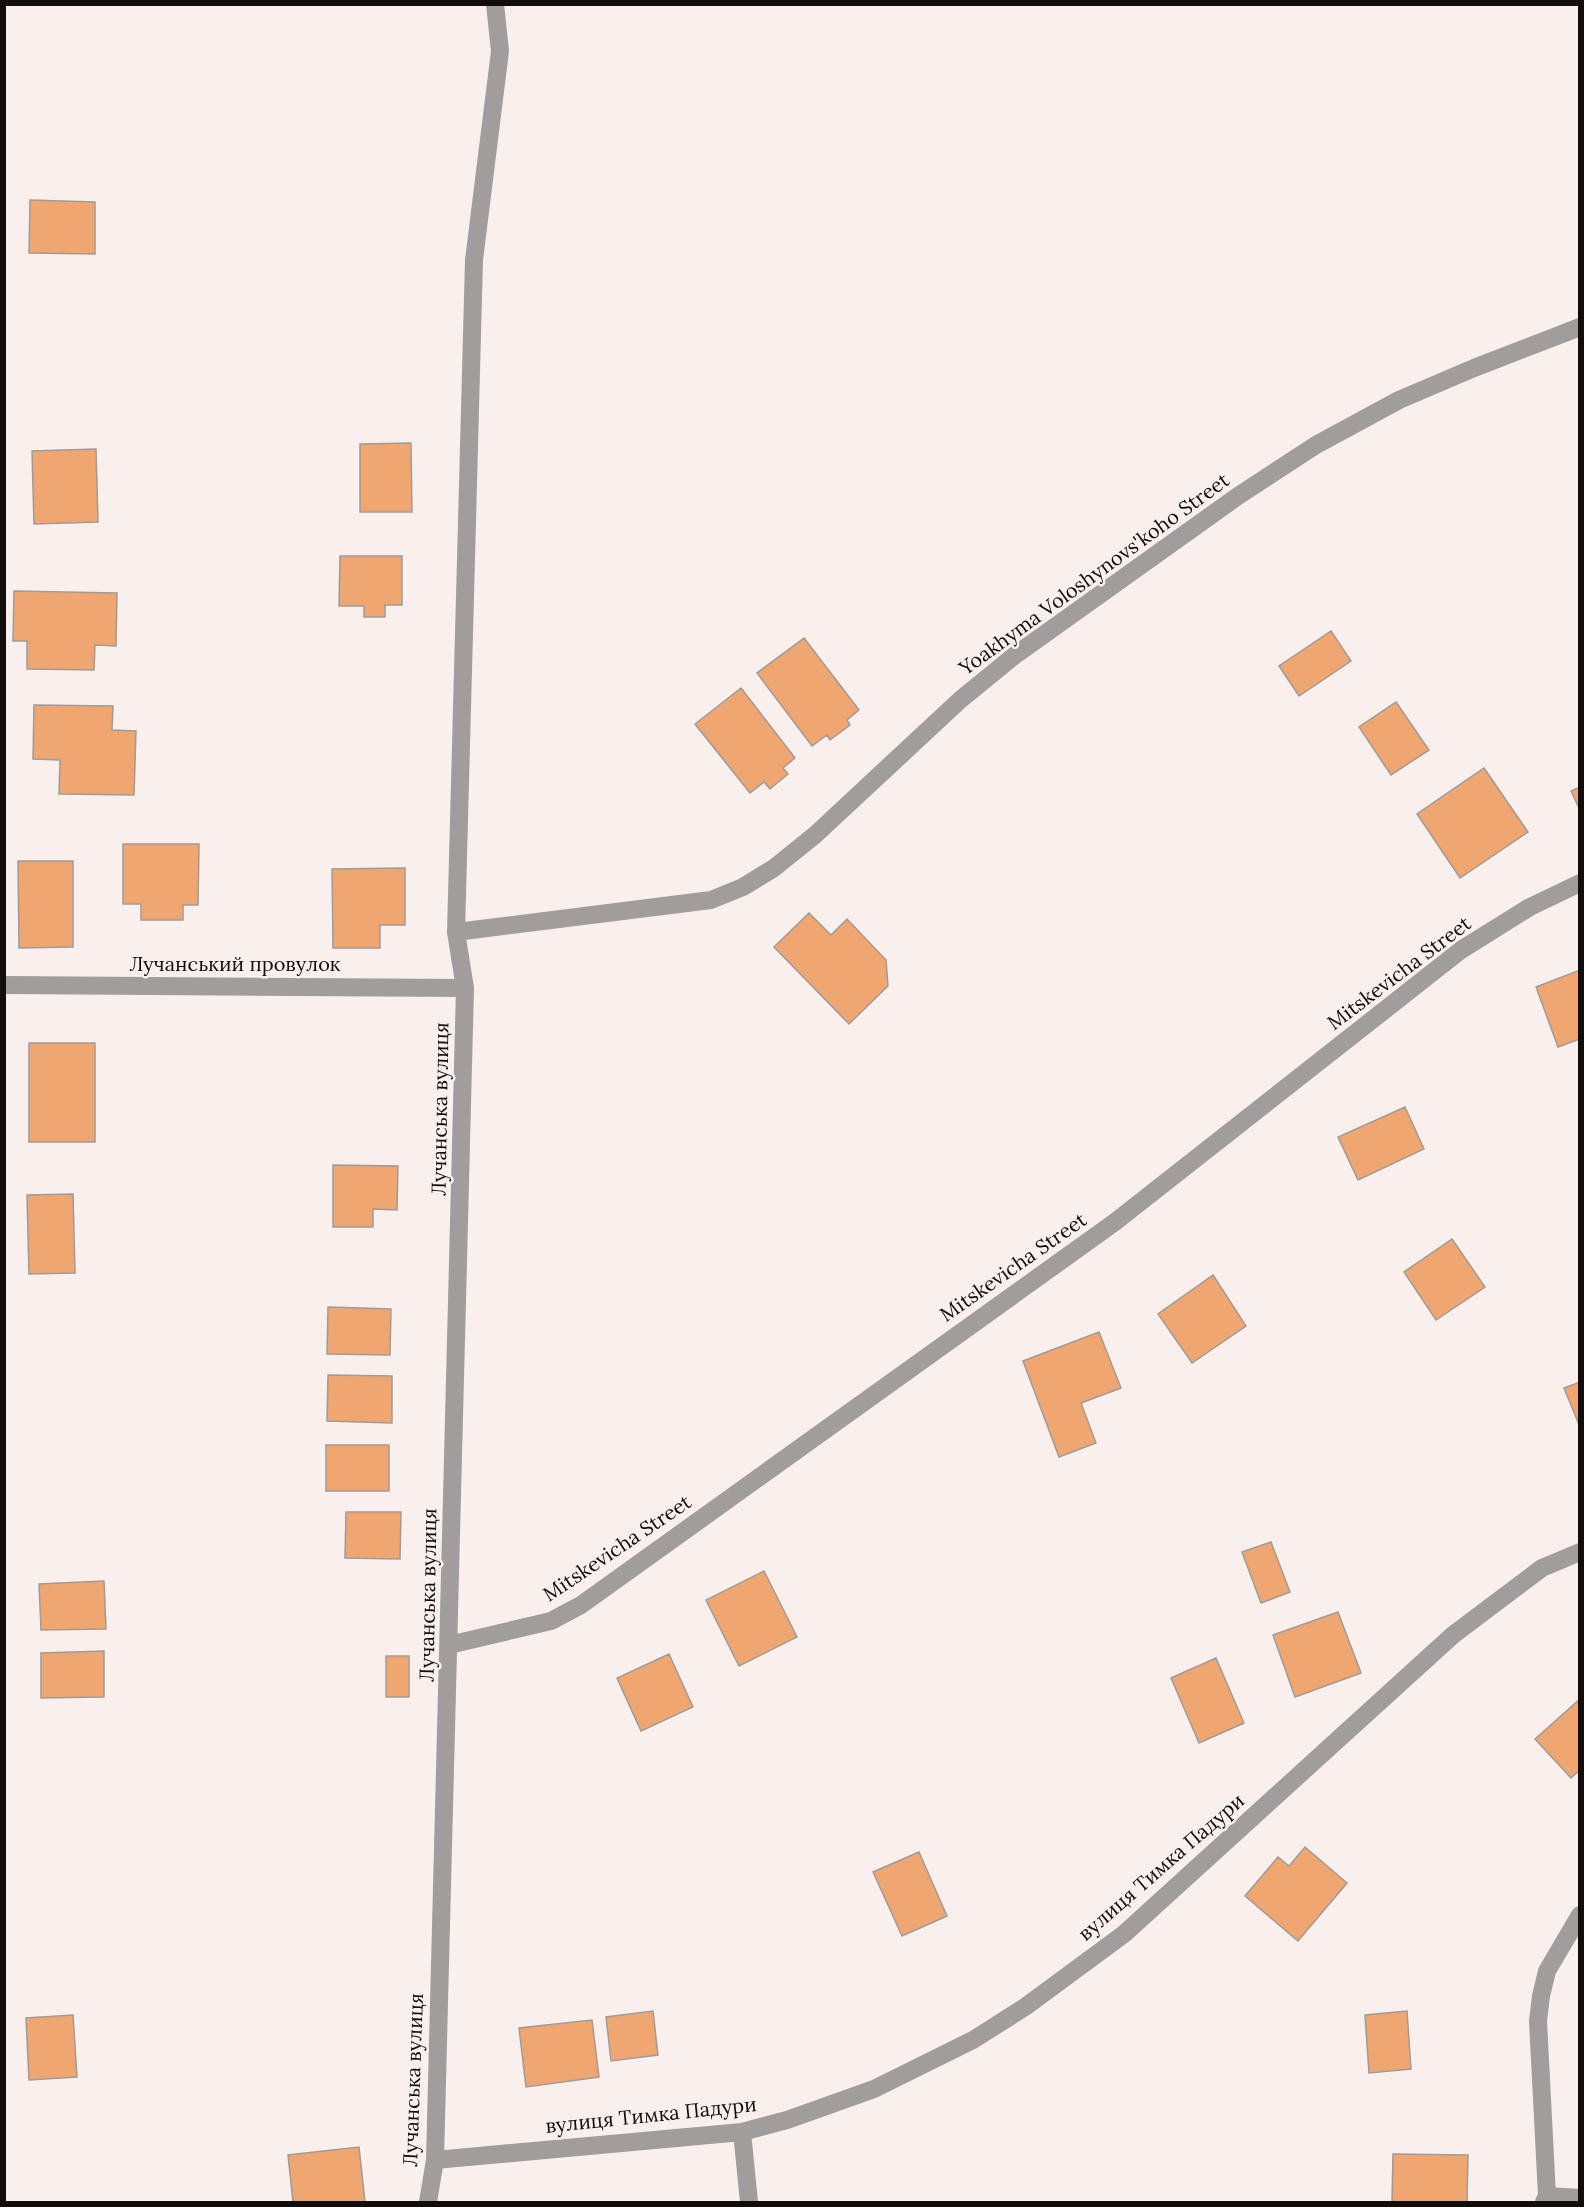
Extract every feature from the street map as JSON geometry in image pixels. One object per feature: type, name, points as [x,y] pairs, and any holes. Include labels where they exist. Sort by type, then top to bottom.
[{"type":"street","name":"Лучанська вулиця","points":[[428,2202],[435,2160],[465,988],[456,932],[474,260],[500,51],[495,4]]},
{"type":"street","name":"Yoakhyma Voloshynovs'koho Street","points":[[456,932],[711,900],[743,887],[774,868],[815,835],[960,700],[1014,656],[1238,496],[1316,445],[1399,400],[1580,327]]},
{"type":"street","name":"Mitskevicha Street","points":[[449,1645],[551,1621],[581,1605],[1115,1222],[1461,950],[1530,908],[1580,883]]},
{"type":"street","name":"Лучанський провулок","points":[[4,985],[465,988]]},
{"type":"street","name":"вулиця Тимка Падури","points":[[435,2160],[742,2132],[787,2120],[874,2089],[973,2040],[1025,2007],[1124,1935],[1453,1635],[1542,1568],[1580,1551]]},
{"type":"street","points":[[1580,1915],[1547,1971],[1540,1996],[1538,2022],[1546,2199],[1580,2198]]},
{"type":"street","points":[[742,2132],[749,2202]]},
{"type":"building","points":[[30,200],[95,202],[95,254],[29,253]]},
{"type":"building","points":[[411,443],[412,512],[360,512],[360,444]]},
{"type":"building","points":[[96,449],[98,522],[34,524],[32,451]]},
{"type":"building","points":[[340,556],[402,556],[402,605],[385,605],[385,617],[364,617],[364,606],[339,606]]},
{"type":"building","points":[[14,591],[117,593],[116,646],[95,645],[94,670],[27,669],[27,641],[13,641]]},
{"type":"building","points":[[1331,631],[1351,661],[1299,696],[1279,666]]},
{"type":"building","points":[[804,638],[859,710],[847,720],[850,725],[830,740],[827,735],[812,746],[757,673]]},
{"type":"building","points":[[741,688],[795,758],[783,768],[788,774],[770,789],[764,782],[750,793],[695,724]]},
{"type":"building","points":[[1396,702],[1429,750],[1391,775],[1359,727]]},
{"type":"building","points":[[34,705],[113,706],[112,730],[136,731],[134,795],[59,794],[60,760],[33,759]]},
{"type":"building","points":[[1484,768],[1528,832],[1460,878],[1417,814]]},
{"type":"building","points":[[1580,787],[1580,810],[1571,791]]},
{"type":"building","points":[[123,844],[199,844],[198,905],[183,905],[183,920],[141,920],[141,904],[123,904]]},
{"type":"building","points":[[18,861],[73,861],[73,947],[19,948]]},
{"type":"building","points":[[405,868],[405,925],[380,925],[380,948],[333,948],[332,869]]},
{"type":"building","points":[[809,913],[831,935],[847,919],[886,960],[888,986],[849,1024],[774,947]]},
{"type":"building","points":[[1580,970],[1580,1039],[1558,1047],[1536,987]]},
{"type":"building","points":[[29,1043],[95,1043],[95,1142],[29,1142]]},
{"type":"building","points":[[1405,1107],[1424,1149],[1358,1180],[1338,1137]]},
{"type":"building","points":[[333,1165],[398,1166],[397,1210],[373,1209],[373,1227],[333,1227]]},
{"type":"building","points":[[73,1194],[75,1273],[29,1274],[27,1195]]},
{"type":"building","points":[[1452,1239],[1485,1287],[1436,1320],[1404,1272]]},
{"type":"building","points":[[1213,1275],[1246,1326],[1192,1363],[1158,1314]]},
{"type":"building","points":[[328,1307],[391,1309],[390,1355],[327,1354]]},
{"type":"building","points":[[1099,1332],[1121,1388],[1081,1403],[1096,1443],[1059,1457],[1023,1361]]},
{"type":"building","points":[[328,1375],[392,1376],[392,1423],[327,1421]]},
{"type":"building","points":[[1580,1382],[1580,1427],[1564,1388]]},
{"type":"building","points":[[326,1445],[389,1445],[389,1491],[326,1491]]},
{"type":"building","points":[[346,1512],[401,1512],[400,1559],[345,1558]]},
{"type":"building","points":[[1271,1542],[1290,1592],[1261,1603],[1242,1552]]},
{"type":"building","points":[[764,1571],[797,1637],[739,1666],[706,1600]]},
{"type":"building","points":[[104,1581],[106,1629],[41,1630],[39,1584]]},
{"type":"building","points":[[1338,1612],[1361,1673],[1295,1697],[1273,1635]]},
{"type":"building","points":[[104,1651],[104,1697],[41,1698],[41,1653]]},
{"type":"building","points":[[669,1654],[693,1707],[641,1731],[617,1678]]},
{"type":"building","points":[[386,1656],[409,1656],[409,1697],[386,1697]]},
{"type":"building","points":[[1216,1658],[1244,1723],[1199,1743],[1171,1678]]},
{"type":"building","points":[[1580,1699],[1580,1770],[1571,1778],[1535,1739]]},
{"type":"building","points":[[1305,1847],[1347,1883],[1298,1941],[1245,1896],[1278,1857],[1289,1866]]},
{"type":"building","points":[[919,1852],[947,1916],[902,1936],[873,1872]]},
{"type":"building","points":[[653,2011],[658,2055],[611,2061],[606,2017]]},
{"type":"building","points":[[1407,2011],[1411,2069],[1369,2073],[1365,2015]]},
{"type":"building","points":[[73,2015],[77,2077],[29,2080],[26,2018]]},
{"type":"building","points":[[592,2020],[599,2077],[526,2087],[519,2028]]},
{"type":"building","points":[[359,2147],[365,2202],[293,2202],[288,2155]]},
{"type":"building","points":[[1393,2154],[1468,2155],[1467,2202],[1392,2202]]}]
